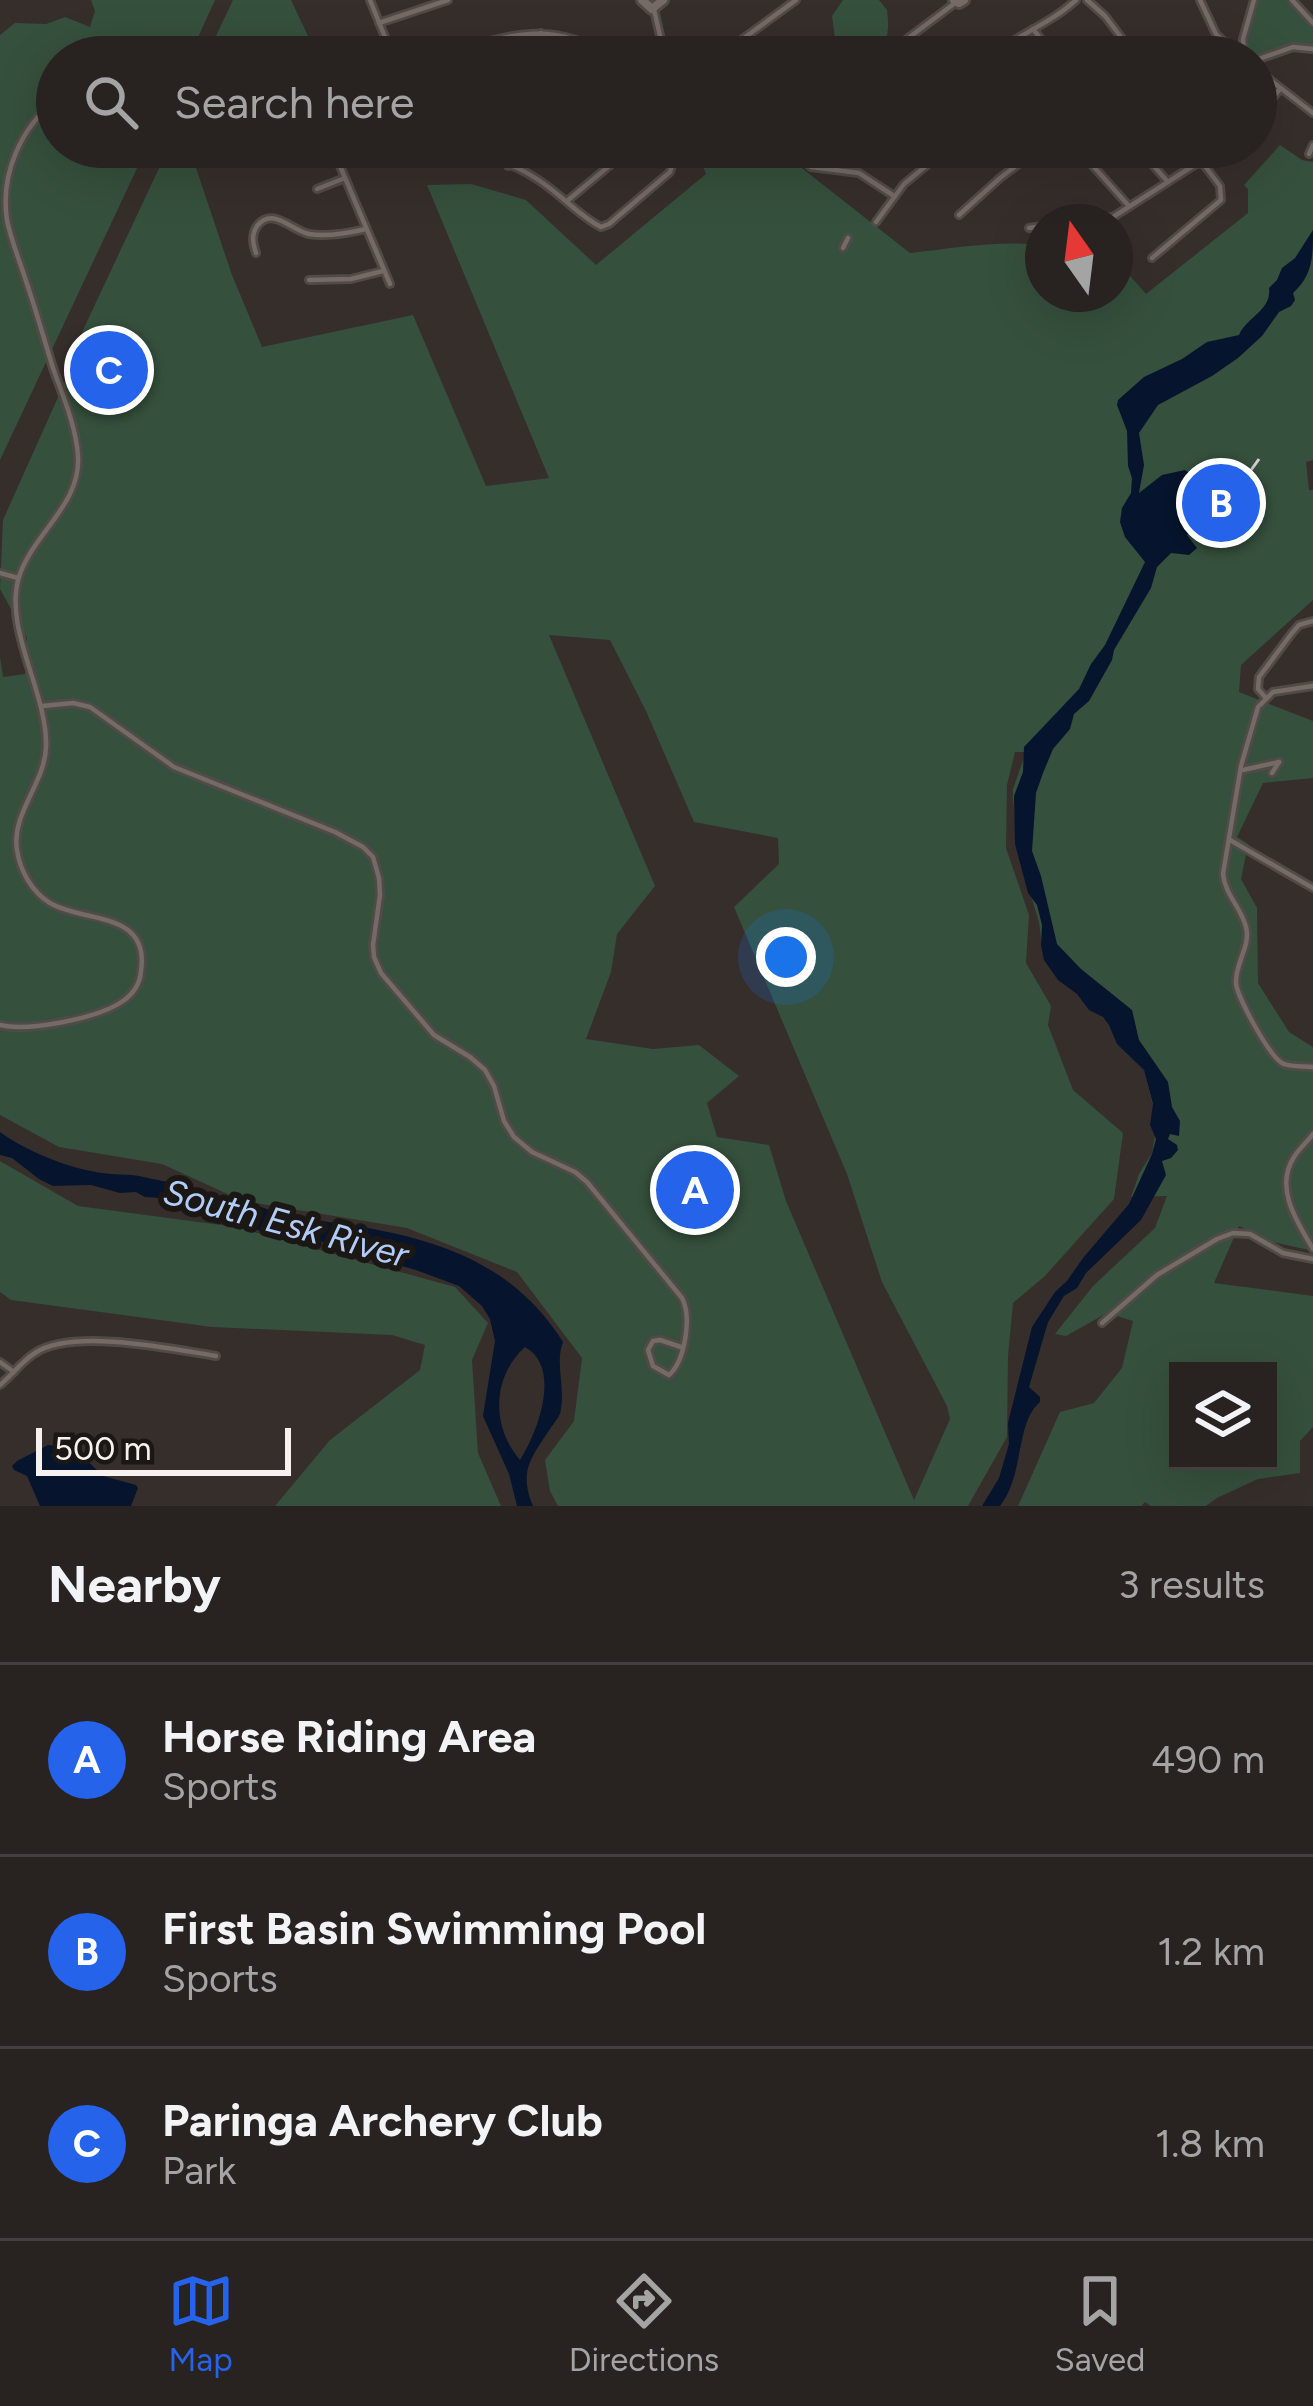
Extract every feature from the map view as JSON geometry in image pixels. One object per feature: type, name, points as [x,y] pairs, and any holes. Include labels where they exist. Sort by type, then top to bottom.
[{"type":"street","points":[[370,0],[384,36]]},
{"type":"street","points":[[379,23],[448,0]]},
{"type":"street","points":[[642,0],[652,8],[659,36]]},
{"type":"street","points":[[652,8],[663,0]]},
{"type":"street","points":[[747,36],[796,0]]},
{"type":"street","points":[[1022,36],[1054,19],[1076,0]]},
{"type":"street","points":[[1087,0],[1121,36]]},
{"type":"street","points":[[1200,0],[1218,36]]},
{"type":"street","points":[[1245,36],[1254,0]]},
{"type":"street","points":[[1292,0],[1313,23]]},
{"type":"street","points":[[912,36],[958,1]]},
{"type":"street","points":[[1033,29],[1038,36]]},
{"type":"street","points":[[506,36],[555,36]]},
{"type":"street","points":[[1277,54],[1293,47],[1313,49]]},
{"type":"street","points":[[1277,86],[1313,113]]},
{"type":"street","points":[[1277,93],[1280,89]]},
{"type":"street","points":[[0,1025],[37,1028],[107,1009],[129,996],[142,970],[140,949],[128,930],[112,920],[46,901],[34,890],[22,870],[16,838],[22,813],[42,773],[46,736],[18,619],[19,578],[72,492],[77,474],[76,440],[6,208],[11,168],[22,138],[36,120]]},
{"type":"street","points":[[341,168],[390,284]]},
{"type":"street","points":[[512,168],[541,181],[597,226],[608,225],[671,168]]},
{"type":"street","points":[[566,201],[606,168]]},
{"type":"street","points":[[827,168],[859,172],[894,196]]},
{"type":"street","points":[[876,222],[921,168]]},
{"type":"street","points":[[959,215],[1016,168]]},
{"type":"street","points":[[1095,168],[1127,204]]},
{"type":"street","points":[[1156,168],[1167,181]]},
{"type":"street","points":[[1132,204],[1191,168]]},
{"type":"street","points":[[1152,258],[1221,200],[1220,186],[1205,168]]},
{"type":"street","points":[[317,188],[345,178]]},
{"type":"street","points":[[256,254],[254,231],[268,219],[310,234],[366,229]]},
{"type":"street","points":[[843,248],[848,238]]},
{"type":"street","points":[[309,280],[351,279],[383,271]]},
{"type":"street","points":[[0,573],[19,578]]},
{"type":"street","points":[[1265,697],[1256,684],[1296,628],[1313,621]]},
{"type":"street","points":[[1313,686],[1276,691],[1258,707],[1240,770],[1223,870],[1247,933],[1236,980],[1239,996],[1278,1061],[1313,1067]]},
{"type":"street","points":[[41,706],[73,703],[90,707],[181,770],[352,839],[367,850],[379,878],[373,945],[382,973],[434,1035],[484,1070],[514,1137],[581,1177],[675,1287],[688,1313],[677,1368],[671,1375],[656,1369],[649,1347],[656,1340],[681,1347]]},
{"type":"street","points":[[1240,770],[1279,762],[1272,773]]},
{"type":"street","points":[[1231,829],[1240,844]]},
{"type":"street","points":[[1230,840],[1310,886],[1313,876]]},
{"type":"street","points":[[1102,1323],[1145,1284],[1225,1236],[1250,1234],[1275,1250],[1303,1257],[1313,1253],[1286,1193],[1292,1160],[1313,1134]]},
{"type":"street","points":[[0,1385],[41,1349],[76,1342],[148,1345],[216,1356]]},
{"type":"street","points":[[0,1362],[14,1372]]},
{"type":"green space","points":[[91,0],[215,0],[199,36],[36,36],[36,168],[137,168],[0,460],[0,35],[15,23],[46,24],[65,17],[90,27],[95,11]]},
{"type":"green space","points":[[233,0],[291,0],[308,36],[216,36]]},
{"type":"green space","points":[[843,0],[879,0],[887,10],[886,36],[835,36],[832,16]]},
{"type":"green space","points":[[1256,0],[1288,0],[1313,26],[1313,46],[1277,50],[1277,36],[1246,36]]},
{"type":"green space","points":[[1280,145],[1313,162],[1313,460],[1306,462],[1309,490],[1313,490],[1313,600],[1241,665],[1239,692],[1313,721],[1313,778],[1263,783],[1237,837],[1248,844],[1241,879],[1257,908],[1258,983],[1289,1032],[1313,1047],[1313,1251],[1273,1242],[1239,1226],[1214,1283],[1313,1296],[1313,1427],[1300,1441],[1300,1473],[1258,1479],[1206,1506],[1145,1502],[1141,1506],[1018,1506],[1060,1412],[1094,1403],[1122,1368],[1133,1321],[1107,1313],[1066,1336],[1055,1334],[1093,1286],[1155,1228],[1167,1196],[1131,1197],[1152,1153],[1155,1135],[1155,1114],[1137,1040],[1042,946],[1021,863],[1013,799],[1026,752],[1015,752],[1007,785],[1006,848],[1029,915],[1026,963],[1051,1006],[1048,1025],[1073,1090],[1123,1133],[1114,1199],[1045,1276],[1013,1303],[1007,1437],[968,1506],[558,1506],[550,1491],[545,1460],[574,1421],[582,1358],[517,1272],[407,1228],[243,1201],[162,1164],[59,1147],[0,1115],[0,657],[3,677],[25,674],[27,638],[0,589],[3,520],[81,346],[83,330],[159,168],[196,168],[262,347],[413,315],[486,486],[549,478],[427,185],[471,184],[526,200],[596,265],[706,174],[704,168],[802,168],[910,253],[1025,244],[1025,312],[1133,312],[1133,279],[1146,294],[1248,213],[1244,185],[1259,168],[1277,168]],"holes":[[[549,635],[610,640],[694,822],[778,838],[779,864],[734,907],[847,1174],[882,1282],[947,1406],[950,1419],[914,1500],[786,1201],[769,1145],[717,1137],[707,1103],[739,1076],[699,1045],[653,1049],[586,1039],[611,972],[617,934],[655,886]]]},
{"type":"green space","points":[[0,1161],[78,1206],[236,1227],[455,1287],[488,1323],[472,1360],[478,1453],[501,1506],[275,1506],[330,1440],[420,1370],[425,1345],[392,1335],[212,1327],[11,1300],[0,1292]]},
{"type":"water","points":[[1313,230],[1310,264],[1291,306],[1279,312],[1238,358],[1158,405],[1139,433],[1144,465],[1139,493],[1162,475],[1185,470],[1195,477],[1205,515],[1187,535],[1197,548],[1189,555],[1171,553],[1157,567],[1151,588],[1089,701],[1074,714],[1070,729],[1053,749],[1036,793],[1032,851],[1057,944],[1132,1010],[1139,1040],[1168,1082],[1180,1121],[1179,1136],[1170,1134],[1168,1139],[1178,1150],[1162,1161],[1166,1175],[1141,1220],[1064,1296],[1048,1322],[1029,1387],[1040,1402],[1027,1423],[1008,1493],[1000,1506],[982,1506],[999,1478],[1009,1444],[1008,1423],[1032,1327],[1055,1292],[1129,1204],[1156,1139],[1144,1070],[1117,1044],[1103,1017],[1089,1010],[1044,960],[1037,905],[1028,893],[1015,844],[1014,796],[1023,772],[1024,747],[1079,689],[1145,562],[1125,537],[1120,522],[1132,478],[1118,400],[1144,377],[1207,342],[1239,335],[1263,308],[1269,288]]},
{"type":"water","name":"South Esk River","points":[[0,1132],[38,1154],[83,1169],[139,1176],[197,1190],[222,1202],[245,1202],[299,1218],[417,1239],[451,1250],[513,1285],[563,1342],[560,1412],[527,1473],[533,1506],[517,1506],[509,1474],[483,1416],[495,1341],[490,1319],[459,1286],[311,1237],[275,1235],[244,1226],[187,1200],[91,1185],[53,1186],[0,1155]],"holes":[[[525,1347],[542,1369],[543,1400],[520,1460],[500,1417],[501,1387]]]},
{"type":"water","points":[[48,1445],[74,1448],[103,1476],[136,1485],[131,1506],[40,1506],[27,1476],[12,1466]]},
{"type":"railway","points":[[1249,473],[1259,459]]},
{"type":"place","name":"Paringa Archery Club","points":[[109,370]]},
{"type":"place","name":"First Basin Swimming Pool","points":[[1221,503]]},
{"type":"place","name":"Horse Riding Area","points":[[695,1190]]}]
